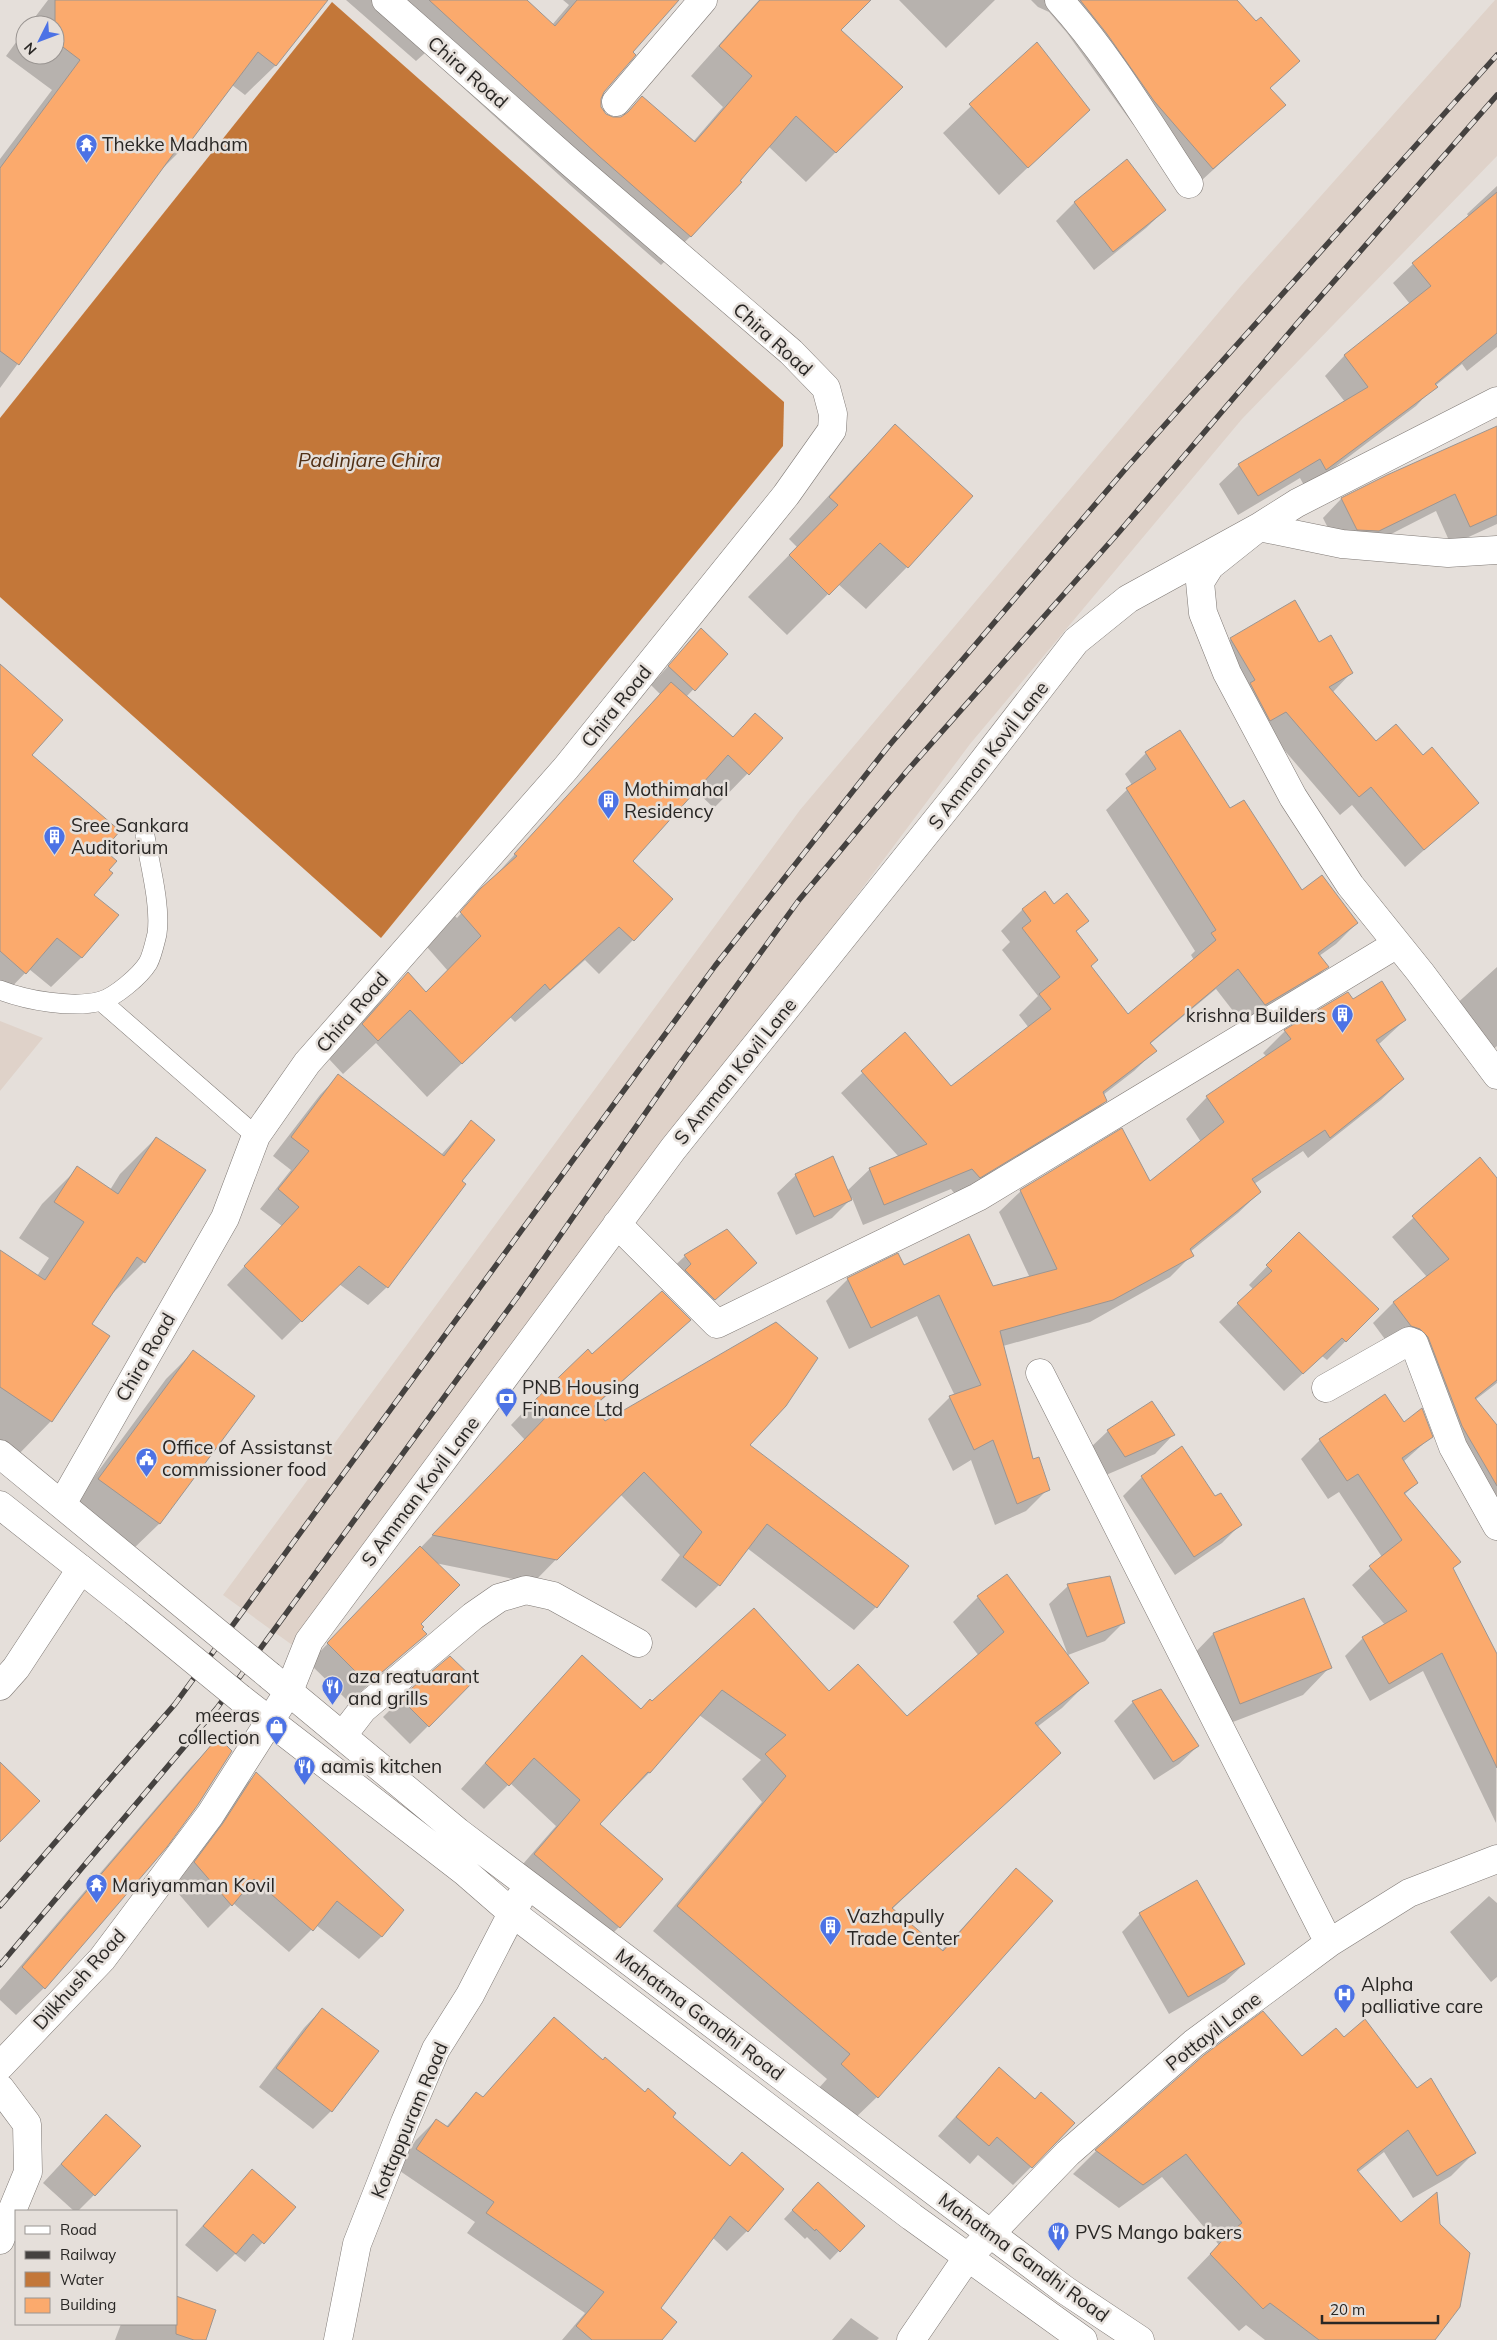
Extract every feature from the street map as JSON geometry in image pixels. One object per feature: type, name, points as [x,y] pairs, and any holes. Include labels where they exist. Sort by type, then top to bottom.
[{"type":"street","name":"Chira Road","points":[[62,1504],[225,1218],[256,1136],[307,1063],[566,768],[786,495],[832,430],[833,414],[826,388],[791,352],[570,163],[386,0]]},
{"type":"street","points":[[616,102],[703,0]]},
{"type":"street","points":[[1059,0],[1121,80],[1189,184]]},
{"type":"street","points":[[1497,401],[1297,502],[1259,527],[1210,566],[1200,582],[1203,613],[1227,673],[1293,797],[1350,885],[1497,1075]]},
{"type":"street","points":[[1259,527],[1342,544],[1448,553],[1497,550]]},
{"type":"street","name":"S Amman Kovil Lane","points":[[280,1683],[309,1641],[673,1149],[961,790],[1076,641],[1128,599],[1259,527]]},
{"type":"street","points":[[617,1224],[717,1324],[978,1197],[1397,944]]},
{"type":"street","points":[[1326,1388],[1409,1341],[1414,1343],[1453,1447],[1497,1526]]},
{"type":"street","points":[[1040,1373],[1329,1943]]},
{"type":"street","points":[[0,1454],[62,1504]]},
{"type":"street","name":"Mahatma Gandhi Road","points":[[62,1504],[458,1832],[1065,2290],[1140,2340]]},
{"type":"street","points":[[0,1505],[81,1569],[16,1668],[0,1686]]},
{"type":"street","name":"Mahatma Gandhi Road","points":[[81,1569],[240,1698],[465,1872],[511,1912],[967,2258],[1083,2340]]},
{"type":"street","points":[[343,1736],[363,1709],[473,1616],[499,1598],[526,1590],[553,1596],[638,1643]]},
{"type":"street","name":"Dilkhush Road","points":[[0,2066],[102,1959],[210,1815],[270,1721],[280,1683]]},
{"type":"street","name":"Pottayil Lane","points":[[911,2340],[967,2258],[1068,2153],[1194,2043],[1329,1943],[1409,1893],[1497,1859]]},
{"type":"street","name":"Kottappuram Road","points":[[338,2340],[357,2244],[405,2122],[436,2049],[470,1995],[511,1912],[529,1884]]},
{"type":"street","points":[[0,2088],[27,2124],[28,2172],[0,2240]]},
{"type":"lane","points":[[0,990],[16,996],[60,1004],[101,1001],[128,984],[148,963],[157,934],[156,903],[145,836]]},
{"type":"lane","points":[[101,1001],[256,1136]]},
{"type":"shaded area","points":[[1497,0],[1497,156],[1242,419],[970,744],[295,1647],[223,1595],[800,810],[1240,287]]},
{"type":"shaded area","points":[[0,1021],[43,1038],[0,1091]]},
{"type":"water","name":"Padinjare Chira","points":[[332,2],[784,402],[783,446],[381,938],[0,597],[0,418]]},
{"type":"building","points":[[55,0],[328,0],[276,66],[258,52],[187,146],[182,142],[19,365],[0,351],[0,168],[80,60],[65,49],[65,15],[55,15]]},
{"type":"building","points":[[429,0],[527,0],[555,26],[577,0],[679,0],[633,52],[636,55],[604,92],[601,99],[601,107],[606,114],[613,117],[621,117],[642,96],[695,142],[752,76],[719,46],[760,0],[871,0],[841,30],[903,87],[836,153],[796,116],[740,181],[742,182],[691,237],[599,156]]},
{"type":"building","points":[[1080,0],[1237,0],[1256,21],[1261,17],[1300,61],[1270,88],[1286,105],[1213,169],[1154,101],[1107,34]]},
{"type":"building","points":[[1037,42],[1090,110],[1028,168],[969,104]]},
{"type":"building","points":[[1127,159],[1166,210],[1113,252],[1074,202]]},
{"type":"building","points":[[1497,192],[1497,333],[1435,384],[1438,387],[1326,470],[1320,459],[1258,496],[1238,464],[1368,387],[1344,355],[1431,286],[1412,263]]},
{"type":"building","points":[[895,424],[973,496],[908,568],[880,543],[829,595],[789,555],[838,505],[829,497]]},
{"type":"building","points":[[1497,426],[1497,515],[1470,527],[1455,494],[1379,531],[1357,530],[1341,498],[1387,475]]},
{"type":"building","points":[[1295,600],[1319,642],[1331,635],[1353,673],[1329,687],[1376,741],[1396,724],[1423,755],[1432,747],[1479,803],[1424,850],[1371,787],[1359,797],[1286,712],[1270,721],[1250,683],[1255,680],[1230,638]]},
{"type":"building","points":[[701,628],[728,654],[695,691],[668,666]]},
{"type":"building","name":"Sree Sankara Auditorium","points":[[0,664],[63,720],[32,755],[120,831],[104,850],[117,861],[109,870],[113,873],[94,895],[119,915],[82,958],[57,938],[26,974],[0,951]]},
{"type":"building","points":[[671,682],[733,737],[755,713],[783,738],[749,775],[728,755],[633,861],[673,899],[634,941],[619,927],[550,990],[545,984],[462,1064],[410,1010],[378,1041],[362,1024],[408,972],[426,992],[481,936],[460,912],[481,888],[517,856],[514,854]]},
{"type":"building","points":[[1180,730],[1230,808],[1244,800],[1302,890],[1322,875],[1358,923],[1318,953],[1329,967],[1265,1005],[1238,969],[1150,1043],[1157,1051],[1103,1092],[1107,1101],[980,1178],[972,1169],[884,1205],[869,1168],[927,1144],[861,1071],[905,1032],[951,1086],[1051,1009],[1039,994],[1060,977],[1022,928],[1031,921],[1022,909],[1045,891],[1054,904],[1067,893],[1089,921],[1076,931],[1098,960],[1091,966],[1128,1014],[1216,940],[1211,933],[1216,930],[1126,788],[1156,769],[1145,752]]},
{"type":"building","points":[[1382,981],[1406,1020],[1376,1040],[1404,1079],[1330,1138],[1325,1130],[1252,1179],[1261,1192],[1190,1249],[1194,1256],[1113,1300],[1000,1331],[1033,1459],[1039,1457],[1050,1490],[1017,1504],[993,1440],[974,1450],[949,1396],[981,1385],[939,1295],[871,1328],[847,1278],[898,1253],[904,1265],[969,1234],[993,1286],[1057,1269],[1020,1190],[1122,1128],[1150,1181],[1224,1122],[1206,1096],[1291,1039],[1284,1030],[1348,992],[1353,999]]},
{"type":"building","points":[[338,1074],[444,1156],[471,1120],[495,1140],[462,1181],[466,1184],[388,1288],[359,1266],[302,1322],[244,1266],[299,1207],[278,1189],[309,1151],[291,1137]]},
{"type":"building","points":[[156,1137],[206,1170],[145,1263],[137,1257],[92,1324],[110,1336],[52,1422],[0,1387],[0,1250],[45,1280],[84,1222],[54,1202],[77,1166],[118,1194]]},
{"type":"building","points":[[833,1156],[852,1200],[814,1217],[795,1174]]},
{"type":"building","points":[[1480,1157],[1497,1178],[1497,1380],[1475,1398],[1497,1425],[1497,1486],[1462,1426],[1428,1337],[1420,1329],[1411,1326],[1393,1302],[1449,1259],[1412,1216]]},
{"type":"building","points":[[727,1229],[757,1263],[715,1300],[685,1270],[691,1264],[684,1255]]},
{"type":"building","points":[[1299,1232],[1379,1309],[1346,1342],[1342,1338],[1303,1374],[1237,1303],[1272,1271],[1266,1265]]},
{"type":"building","points":[[662,1291],[691,1320],[594,1406],[605,1421],[776,1322],[818,1358],[786,1406],[750,1445],[909,1566],[877,1608],[767,1524],[720,1586],[683,1557],[702,1532],[644,1472],[557,1560],[432,1535],[547,1416],[533,1402],[588,1349],[592,1354]]},
{"type":"building","points":[[193,1350],[255,1396],[160,1524],[98,1479]]},
{"type":"building","points":[[1385,1394],[1404,1422],[1422,1408],[1433,1437],[1402,1458],[1418,1483],[1404,1493],[1461,1562],[1453,1568],[1497,1654],[1497,1768],[1442,1653],[1389,1684],[1362,1637],[1407,1611],[1369,1566],[1402,1540],[1358,1474],[1347,1481],[1319,1439]]},
{"type":"building","points":[[1152,1401],[1175,1435],[1125,1457],[1107,1430]]},
{"type":"building","points":[[1182,1446],[1215,1496],[1221,1493],[1242,1525],[1194,1557],[1141,1476]]},
{"type":"building","points":[[420,1546],[460,1585],[421,1624],[424,1627],[422,1629],[427,1634],[368,1684],[327,1643]]},
{"type":"building","points":[[1007,1574],[1089,1683],[1035,1723],[1061,1753],[892,1908],[943,1951],[1016,1868],[1053,1901],[878,2098],[841,2064],[850,2054],[677,1906],[786,1776],[765,1754],[786,1735],[722,1690],[650,1773],[648,1772],[600,1824],[663,1879],[620,1928],[534,1854],[580,1800],[534,1758],[509,1786],[485,1763],[582,1655],[641,1709],[754,1608],[829,1691],[858,1664],[907,1716],[1004,1632],[977,1596]]},
{"type":"building","points":[[1110,1576],[1125,1623],[1087,1637],[1067,1584]]},
{"type":"building","points":[[1304,1598],[1332,1668],[1240,1704],[1213,1633]]},
{"type":"building","points":[[450,1656],[475,1680],[429,1727],[400,1698]]},
{"type":"building","points":[[1161,1689],[1199,1746],[1173,1762],[1132,1701]]},
{"type":"building","name":"Mariyamman Kovil","points":[[218,1737],[232,1751],[197,1806],[167,1847],[45,1989],[22,1967]]},
{"type":"building","points":[[0,1762],[40,1801],[0,1842]]},
{"type":"building","points":[[256,1772],[404,1910],[382,1937],[337,1901],[313,1931],[254,1879],[232,1906],[194,1862],[223,1823]]},
{"type":"building","points":[[1197,1880],[1245,1964],[1188,1997],[1139,1913]]},
{"type":"building","points":[[322,2008],[379,2051],[332,2112],[276,2068]]},
{"type":"building","points":[[1263,2011],[1302,2056],[1336,2028],[1344,2037],[1365,2019],[1417,2088],[1431,2078],[1476,2153],[1437,2176],[1408,2130],[1357,2170],[1401,2222],[1437,2192],[1440,2224],[1470,2253],[1460,2307],[1435,2340],[1319,2340],[1270,2303],[1263,2309],[1210,2254],[1229,2233],[1242,2223],[1186,2154],[1143,2185],[1095,2150],[1204,2055]]},
{"type":"building","points":[[554,2017],[603,2060],[605,2057],[645,2092],[648,2088],[676,2113],[673,2117],[730,2166],[742,2152],[784,2189],[748,2232],[730,2216],[661,2308],[677,2322],[662,2340],[592,2340],[576,2326],[604,2292],[486,2213],[494,2202],[416,2149],[436,2119],[448,2127],[476,2092],[483,2097]]},
{"type":"building","points":[[999,2067],[1035,2099],[1041,2092],[1075,2123],[1032,2168],[997,2137],[989,2146],[956,2117]]},
{"type":"building","points":[[106,2114],[141,2146],[95,2196],[61,2164]]},
{"type":"building","points":[[252,2169],[296,2207],[264,2244],[253,2234],[236,2254],[203,2226]]},
{"type":"building","points":[[818,2182],[865,2226],[840,2252],[816,2229],[815,2231],[792,2210]]},
{"type":"building","points":[[178,2297],[216,2310],[206,2340],[194,2340],[176,2334],[176,2325],[178,2325]]},
{"type":"railway","points":[[0,1906],[175,1704],[715,966],[887,748],[1128,466],[1497,55]]},
{"type":"railway","points":[[0,1965],[217,1708],[518,1296],[681,1062],[799,900],[907,771],[1120,531],[1301,319],[1497,95]]},
{"type":"place","name":"Thekke Madham","points":[[86,163]]},
{"type":"place","name":"Mothimahal Residency","points":[[608,819]]},
{"type":"place","name":"Sree Sankara Auditorium","points":[[55,855]]},
{"type":"place","name":"krishna Builders","points":[[1342,1034]]},
{"type":"place","name":"PNB Housing Finance Ltd","points":[[506,1417]]},
{"type":"place","name":"Office of Assistanst commissioner food","points":[[146,1477]]},
{"type":"place","name":"aza reatuarant and grills","points":[[332,1706]]},
{"type":"place","name":"meeras collection","points":[[276,1745]]},
{"type":"place","name":"aamis kitchen","points":[[305,1785]]},
{"type":"place","name":"Mariyamman Kovil","points":[[96,1904]]},
{"type":"place","name":"Vazhapully Trade Center","points":[[831,1946]]},
{"type":"place","name":"Alpha palliative care","points":[[1345,2014]]},
{"type":"place","name":"PVS Mango bakers","points":[[1059,2251]]}]
